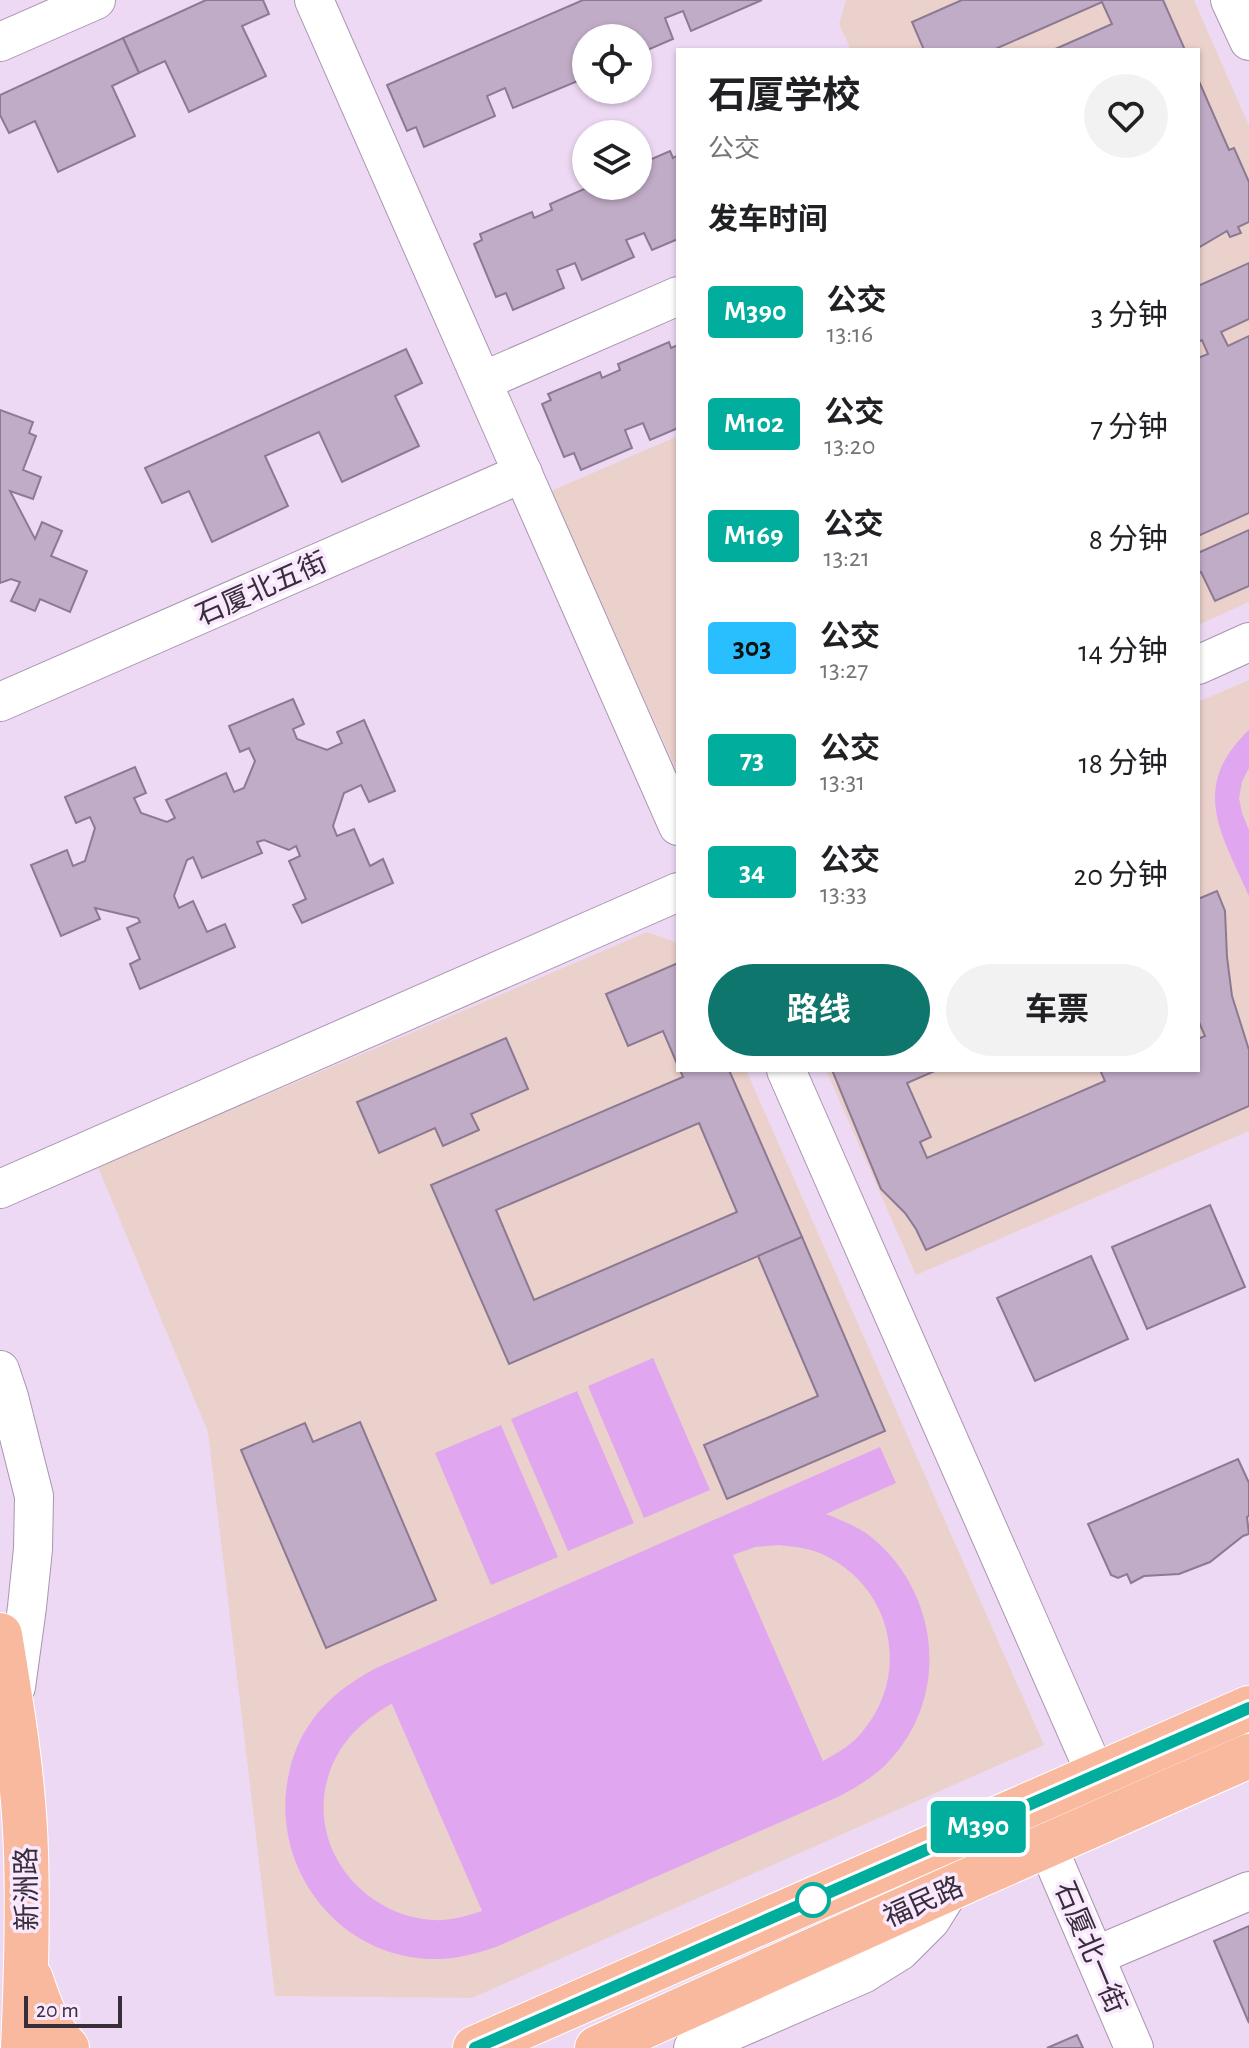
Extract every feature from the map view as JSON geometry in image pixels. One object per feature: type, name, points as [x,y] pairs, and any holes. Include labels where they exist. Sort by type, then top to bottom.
[{"type":"main road","name":"新洲路","points":[[0,1635],[12,1709],[9,1757],[26,1852],[23,2048]]},
{"type":"main road","name":"福民路","points":[[475,2048],[1249,1708]]},
{"type":"main road","name":"福民路","points":[[597,2048],[1249,1756]]},
{"type":"main road","points":[[26,1965],[39,2006],[58,2039],[67,2048]]},
{"type":"street","points":[[0,42],[96,0]]},
{"type":"street","points":[[314,0],[676,821]]},
{"type":"street","points":[[1230,0],[1249,41]]},
{"type":"street","points":[[483,381],[676,297]]},
{"type":"street","name":"石厦北五街","points":[[0,702],[523,473]]},
{"type":"street","points":[[1200,664],[1249,642]]},
{"type":"street","points":[[0,1189],[676,893]]},
{"type":"street","points":[[787,1072],[1096,1775]]},
{"type":"street","points":[[0,1370],[34,1496],[33,1549],[12,1709]]},
{"type":"street","name":"石厦北一街","points":[[1047,1845],[1134,2048]]},
{"type":"street","points":[[693,2048],[863,1974],[900,1951],[931,1920],[951,1888]]},
{"type":"street","points":[[1095,1956],[1249,1891]]},
{"type":"shaded area","points":[[846,0],[1194,0],[1249,126],[1249,602],[1200,624],[1200,48],[850,48],[839,24]]},
{"type":"shaded area","points":[[676,437],[676,770],[551,491]]},
{"type":"shaded area","points":[[1249,680],[1249,1131],[916,1275],[827,1072],[1200,1072],[1200,701]]},
{"type":"shaded area","points":[[1249,730],[1249,768],[1239,798],[1249,830],[1249,896],[1221,831],[1215,791],[1220,771],[1231,751]]},
{"type":"shaded area","points":[[647,932],[676,942],[676,1072],[747,1072],[1044,1745],[472,1998],[275,1996],[208,1432],[98,1167]]},
{"type":"shaded area","points":[[653,1358],[710,1490],[644,1518],[588,1386]]},
{"type":"shaded area","points":[[577,1391],[634,1523],[568,1551],[511,1419]]},
{"type":"shaded area","points":[[501,1425],[558,1557],[491,1585],[435,1453]]},
{"type":"shaded area","points":[[880,1447],[896,1483],[826,1514],[865,1532],[893,1559],[911,1585],[923,1614],[929,1644],[929,1675],[922,1705],[909,1734],[890,1760],[866,1780],[840,1796],[496,1947],[445,1959],[402,1955],[370,1944],[342,1925],[318,1902],[301,1873],[289,1842],[285,1808],[289,1773],[301,1739],[329,1701],[374,1669]],"holes":[[[779,1545],[815,1551],[849,1571],[867,1589],[880,1611],[888,1635],[890,1660],[886,1685],[877,1709],[854,1741],[823,1761],[733,1555],[755,1547]],[[392,1704],[482,1911],[439,1920],[407,1915],[382,1905],[361,1890],[344,1871],[332,1848],[325,1824],[324,1798],[330,1771],[340,1750],[354,1732]]]},
{"type":"building","points":[[206,0],[263,0],[269,14],[242,26],[266,76],[189,112],[165,61],[139,73],[123,38]]},
{"type":"building","points":[[583,0],[762,0],[691,31],[683,11],[665,18],[673,39],[652,48],[652,24],[572,24],[572,83],[513,108],[505,88],[487,96],[495,116],[424,147],[416,127],[407,131],[387,85]]},
{"type":"building","points":[[962,0],[1163,0],[1184,48],[1058,48],[1112,24],[1102,2],[998,48],[923,48],[912,22]]},
{"type":"building","points":[[123,38],[139,73],[112,86],[135,136],[58,172],[35,121],[9,133],[0,115],[0,95]]},
{"type":"building","points":[[1200,84],[1229,150],[1234,148],[1249,182],[1249,222],[1238,227],[1241,233],[1230,237],[1227,231],[1200,247]]},
{"type":"building","points":[[670,151],[673,158],[676,156],[676,240],[652,250],[644,233],[626,240],[634,257],[582,280],[575,263],[557,270],[564,288],[513,310],[506,293],[496,297],[474,244],[482,240],[480,234],[532,212],[534,218],[552,210],[550,204],[572,194],[572,200],[652,200],[652,159]]},
{"type":"building","points":[[1249,263],[1249,319],[1221,332],[1228,346],[1249,336],[1249,513],[1200,535],[1200,357],[1208,354],[1200,341],[1200,285]]},
{"type":"building","points":[[669,342],[671,348],[676,346],[676,429],[650,440],[643,423],[625,430],[632,448],[581,470],[574,453],[564,457],[542,404],[551,400],[548,394],[600,372],[602,378],[620,370],[618,364]]},
{"type":"building","points":[[406,349],[422,383],[395,396],[419,446],[342,482],[319,432],[265,456],[288,506],[212,542],[189,491],[162,503],[145,468]]},
{"type":"building","points":[[0,410],[33,422],[29,433],[36,436],[23,470],[41,477],[33,499],[10,491],[35,539],[42,522],[62,531],[51,556],[87,571],[70,612],[40,599],[35,611],[11,601],[20,582],[11,579],[0,583]]},
{"type":"building","points":[[1249,530],[1249,586],[1215,601],[1200,573],[1200,552]]},
{"type":"building","points":[[293,699],[304,724],[293,729],[297,739],[327,750],[342,743],[337,732],[364,720],[395,791],[369,802],[361,785],[344,793],[333,826],[337,836],[354,829],[370,866],[383,859],[393,883],[302,923],[293,905],[306,899],[289,861],[300,856],[296,846],[289,850],[264,840],[257,842],[262,853],[202,878],[193,857],[187,860],[174,896],[179,908],[193,901],[207,932],[225,924],[235,947],[140,989],[130,964],[140,959],[127,928],[140,922],[138,918],[95,908],[100,919],[61,936],[31,865],[67,850],[73,866],[85,861],[95,828],[90,817],[76,823],[65,797],[135,767],[146,793],[134,798],[141,813],[167,822],[175,818],[166,800],[226,773],[234,792],[244,788],[255,761],[249,748],[240,752],[229,726]]},
{"type":"building","points":[[1217,891],[1225,911],[1232,996],[1249,1050],[1249,1106],[926,1250],[905,1213],[881,1189],[833,1072],[932,1072],[907,1083],[931,1137],[920,1142],[927,1158],[1105,1081],[1101,1072],[1200,1072],[1200,1038],[1205,1036],[1200,1025],[1200,898]]},
{"type":"building","points":[[676,964],[676,1061],[663,1031],[628,1046],[606,994]]},
{"type":"building","points":[[506,1038],[528,1089],[471,1114],[479,1130],[443,1146],[435,1128],[379,1153],[357,1102]]},
{"type":"building","points":[[681,1072],[730,1072],[802,1237],[509,1364],[431,1185],[683,1077]],"holes":[[[699,1123],[737,1212],[534,1300],[496,1210]]]},
{"type":"building","points":[[1210,1205],[1245,1287],[1147,1329],[1112,1247]]},
{"type":"building","points":[[802,1237],[885,1431],[727,1499],[704,1445],[818,1396],[758,1256]]},
{"type":"building","points":[[1091,1256],[1128,1339],[1035,1381],[997,1298]]},
{"type":"building","points":[[360,1422],[436,1600],[326,1648],[241,1450],[305,1423],[313,1442]]},
{"type":"building","points":[[1238,1459],[1249,1483],[1249,1534],[1210,1562],[1179,1574],[1144,1576],[1131,1583],[1127,1574],[1118,1578],[1111,1575],[1088,1524]]},
{"type":"building","points":[[1249,1926],[1249,2023],[1214,1941]]},
{"type":"building","points":[[1077,2035],[1083,2048],[1047,2048]]},
{"type":"bus line","name":"M390","points":[[475,2048],[1249,1708]]}]
